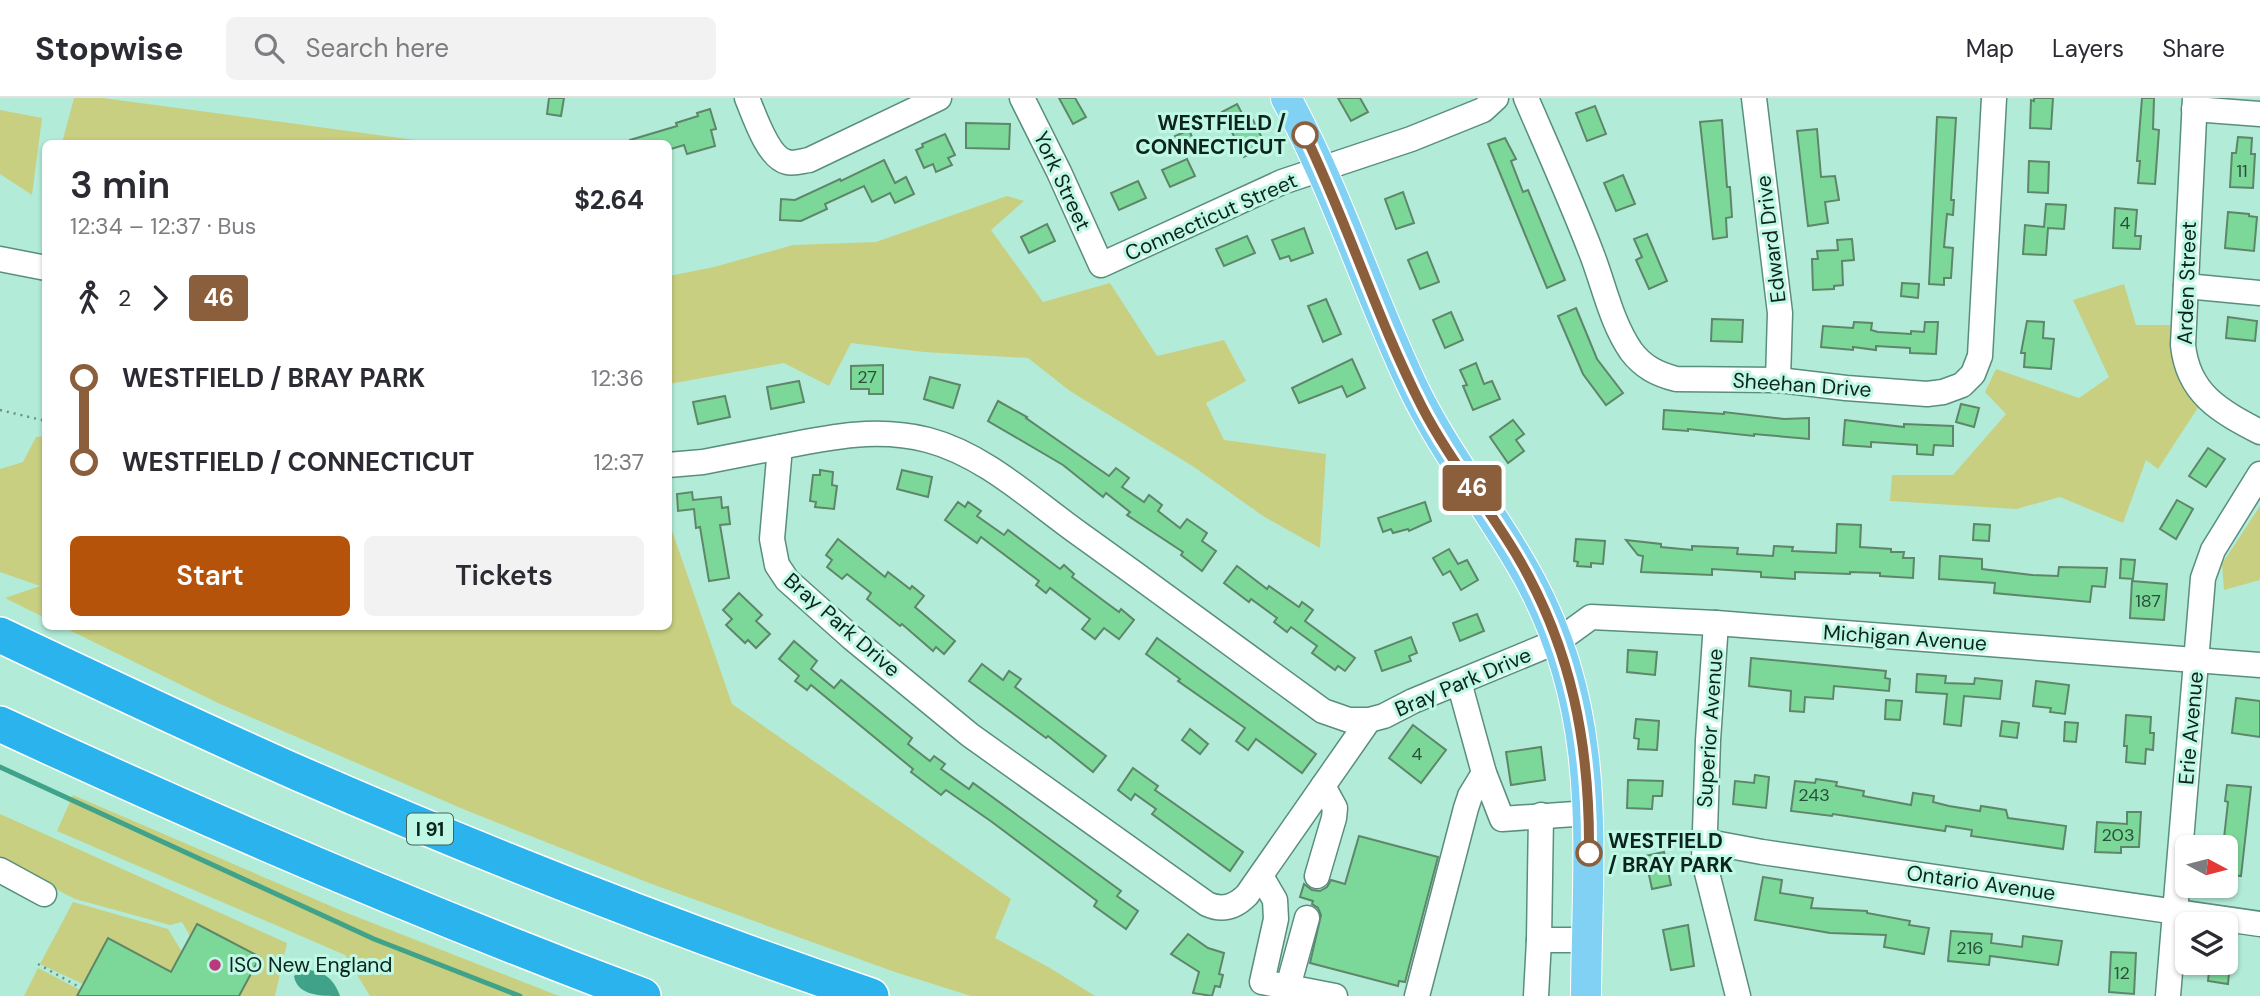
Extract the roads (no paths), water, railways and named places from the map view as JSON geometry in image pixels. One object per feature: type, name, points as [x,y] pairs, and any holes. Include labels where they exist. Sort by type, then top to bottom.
[{"type":"highway","name":"I 91","points":[[0,635],[216,736],[419,825],[632,909],[871,996]]},
{"type":"highway","points":[[0,724],[279,850],[643,996]]},
{"type":"main road","points":[[1286,98],[1322,170],[1422,406],[1516,555],[1558,641],[1581,726],[1589,813],[1586,996]]},
{"type":"street","points":[[747,98],[771,150],[777,157],[789,163],[809,160],[939,98]]},
{"type":"street","name":"York Street","points":[[1022,98],[1101,265]]},
{"type":"street","name":"Connecticut Street","points":[[1101,265],[1282,182],[1322,170],[1483,110],[1496,98]]},
{"type":"street","name":"Sheehan Drive","points":[[1526,98],[1584,236],[1617,324],[1640,362],[1660,375],[1676,379],[1778,380],[1927,394],[1944,392],[1962,385],[1973,374],[1980,356],[1994,98]]},
{"type":"street","name":"Edward Drive","points":[[1754,98],[1780,313],[1778,380]]},
{"type":"street","points":[[2194,104],[2260,114]]},
{"type":"street","name":"Arden Street","points":[[2194,104],[2183,345],[2189,375],[2211,402],[2260,432]]},
{"type":"street","points":[[0,259],[42,267]]},
{"type":"street","points":[[2186,286],[2260,293]]},
{"type":"street","name":"Bray Park Drive","points":[[1368,720],[1247,895],[1236,904],[1221,908],[1207,904],[970,735],[798,591],[779,570],[773,551],[772,533],[780,447],[822,438],[867,433],[910,436],[950,447],[1019,489],[1322,711],[1339,718],[1368,720],[1384,716],[1558,641]]},
{"type":"street","points":[[672,465],[725,459],[780,447]]},
{"type":"street","name":"Erie Avenue","points":[[2176,912],[2202,590],[2206,569],[2221,535],[2260,474]]},
{"type":"street","name":"Michigan Avenue","points":[[1558,641],[1591,617],[1716,623],[2260,665]]},
{"type":"street","name":"Superior Avenue","points":[[1716,623],[1704,861],[1738,996]]},
{"type":"street","points":[[1459,682],[1484,773],[1502,819],[1541,814],[1589,813]]},
{"type":"street","points":[[1417,996],[1466,808],[1484,773]]},
{"type":"street","points":[[1317,876],[1335,807],[1323,786]]},
{"type":"street","points":[[1536,996],[1541,814]]},
{"type":"street","name":"Ontario Avenue","points":[[1703,841],[1762,852],[2176,912]]},
{"type":"street","points":[[0,870],[44,894]]},
{"type":"street","points":[[1261,876],[1275,900],[1276,919],[1262,982],[1335,996]]},
{"type":"street","points":[[1287,987],[1307,918]]},
{"type":"street","name":"Ontario Avenue","points":[[2238,921],[2260,924]]},
{"type":"street","name":"Erie Avenue","points":[[2168,996],[2175,922]]},
{"type":"street","points":[[1539,940],[1587,940]]},
{"type":"waterway","points":[[0,767],[374,939],[520,996]]},
{"type":"place","name":"WESTFIELD / CONNECTICUT","points":[[1305,135]]},
{"type":"place","name":"WESTFIELD / BRAY PARK","points":[[1589,853]]},
{"type":"place","name":"ISO New England","points":[[215,965]]}]
